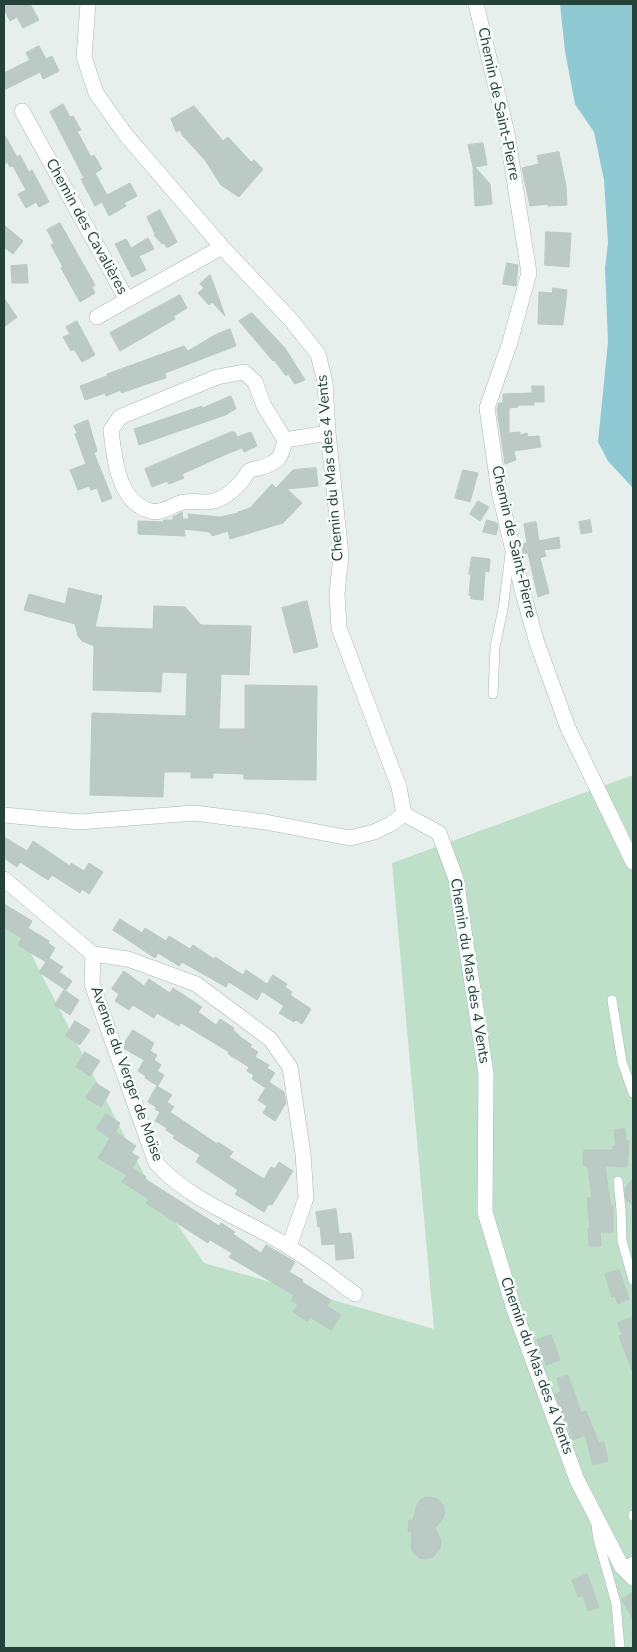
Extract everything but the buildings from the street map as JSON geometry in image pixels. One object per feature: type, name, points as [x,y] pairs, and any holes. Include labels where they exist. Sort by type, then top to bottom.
[{"type":"street","name":"Chemin du Mas des 4 Vents","points":[[88,4],[84,57],[96,93],[125,134],[222,247],[291,320],[318,354],[325,382],[328,433],[341,555],[337,594],[339,628],[399,787],[404,814],[439,833],[456,879],[486,1074],[485,1212],[514,1309],[577,1480],[627,1564],[633,1578]]},
{"type":"street","name":"Chemin de Saint-Pierre","points":[[476,4],[507,132],[530,273],[510,342],[487,408],[499,491],[537,643],[568,728],[633,862]]},
{"type":"street","name":"Chemin des Cavalières","points":[[22,111],[127,300],[222,247]]},
{"type":"street","points":[[97,317],[127,300]]},
{"type":"street","points":[[244,372],[255,382],[264,406],[285,440],[282,455],[273,463],[250,470],[234,490],[222,498],[208,502],[193,500],[152,512],[136,503],[123,487],[114,458],[111,430],[120,417],[217,377],[244,372]]},
{"type":"street","points":[[285,440],[328,433]]},
{"type":"street","points":[[4,815],[79,822],[194,813],[265,822],[350,838],[374,832],[391,824],[404,814]]},
{"type":"street","points":[[4,879],[93,954],[128,959],[196,984],[270,1039],[290,1067],[303,1154],[306,1198],[289,1247]]},
{"type":"street","name":"Avenue du Verger de Moïse","points":[[93,954],[92,984],[156,1163],[170,1178],[218,1208],[289,1247],[355,1294]]},
{"type":"lane","points":[[493,694],[495,647],[503,609],[512,544]]},
{"type":"lane","points":[[612,1000],[622,1062],[633,1093]]},
{"type":"lane","points":[[618,1181],[622,1241],[633,1280]]},
{"type":"lane","points":[[594,1510],[598,1539],[616,1603],[620,1648]]},
{"type":"green space","points":[[633,775],[633,1648],[4,1648],[4,901],[149,1184],[204,1263],[434,1329],[392,863]]},
{"type":"water","points":[[560,4],[633,4],[633,488],[608,461],[598,442],[608,342],[605,268],[608,243],[604,180],[594,132],[575,104],[565,51]]}]
